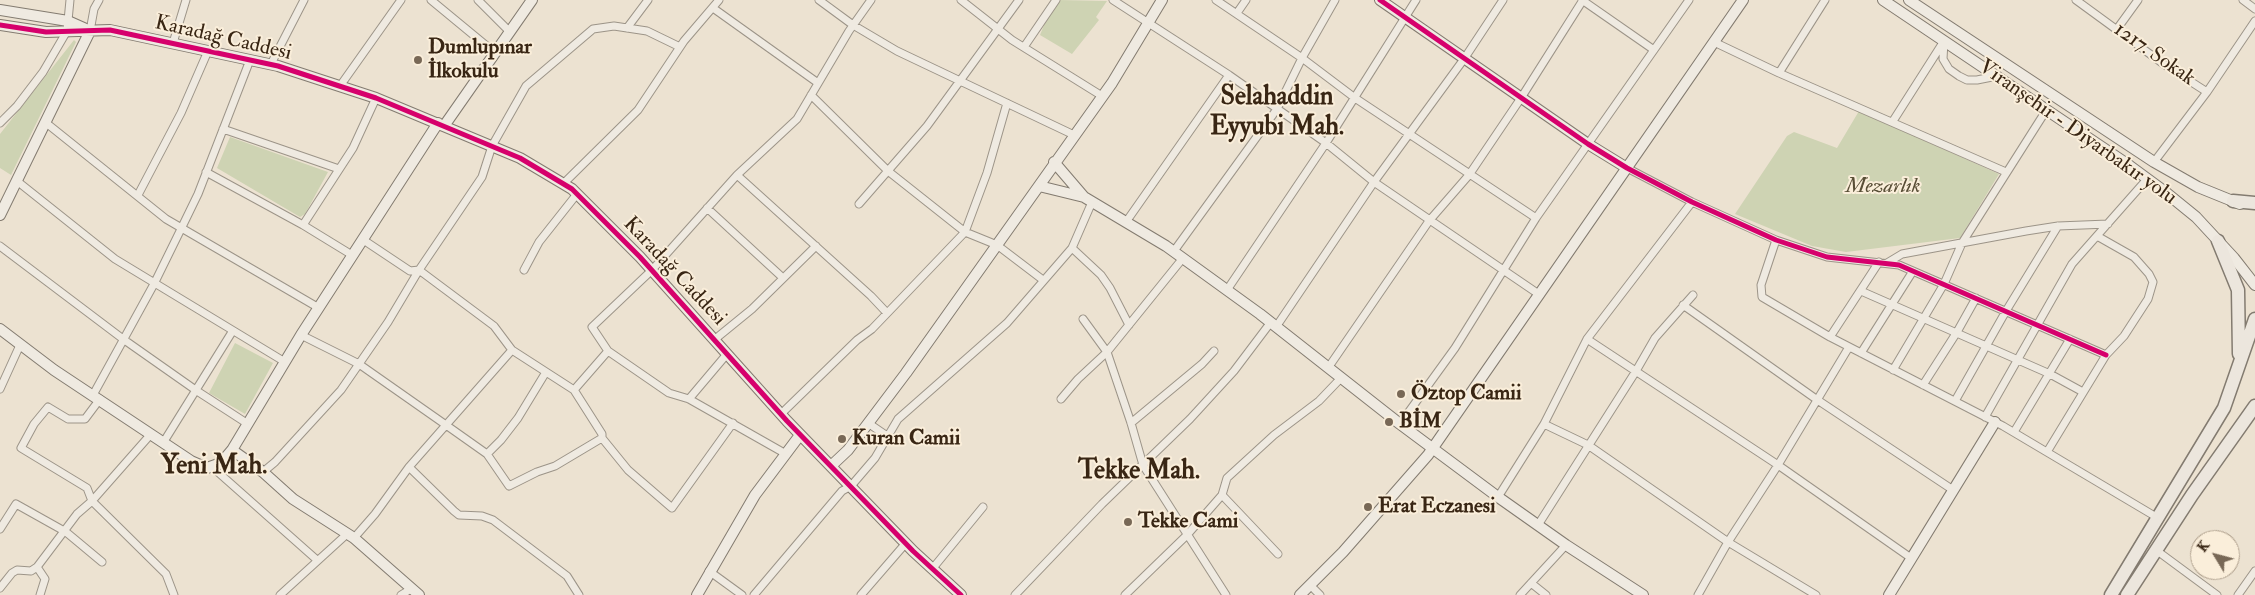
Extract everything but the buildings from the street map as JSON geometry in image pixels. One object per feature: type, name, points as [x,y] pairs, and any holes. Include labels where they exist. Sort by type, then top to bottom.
[{"type":"highway","points":[[2233,201],[2255,203]]},
{"type":"highway","points":[[2218,241],[2238,290],[2239,366]]},
{"type":"highway","points":[[2111,595],[2224,408],[2255,319]]},
{"type":"highway","points":[[2127,595],[2255,406]]},
{"type":"street","points":[[0,123],[17,106],[43,72],[67,26],[70,0]]},
{"type":"street","points":[[0,215],[90,31],[94,9],[99,0]]},
{"type":"street","points":[[173,44],[186,0]]},
{"type":"street","points":[[271,64],[304,0]]},
{"type":"street","points":[[340,86],[402,0]]},
{"type":"street","points":[[431,0],[494,52]]},
{"type":"street","points":[[478,0],[509,31]]},
{"type":"street","points":[[0,329],[54,370],[191,461],[207,468],[221,463],[232,450],[301,335],[362,239],[441,124],[532,0]]},
{"type":"street","points":[[626,28],[648,0]]},
{"type":"street","points":[[563,184],[638,110],[680,47],[719,0]]},
{"type":"street","points":[[818,0],[897,51],[1074,135]]},
{"type":"street","points":[[786,454],[690,399],[669,393],[608,351],[592,327],[652,270],[737,175],[797,119],[871,0]]},
{"type":"street","points":[[961,0],[1024,47],[1102,96]]},
{"type":"street","points":[[859,204],[927,126],[1019,0]]},
{"type":"street","points":[[1024,47],[1056,0]]},
{"type":"street","points":[[1113,0],[1277,108],[1326,143],[1374,182],[1540,295]]},
{"type":"street","points":[[831,466],[848,450],[1039,186],[1102,96],[1162,0]]},
{"type":"street","points":[[1216,0],[1302,58],[1355,98],[1409,135],[1536,218]]},
{"type":"street","points":[[1237,13],[1246,0]]},
{"type":"street","points":[[1174,251],[1277,108],[1302,58],[1335,0]]},
{"type":"street","points":[[1380,0],[1588,144],[1627,168],[1692,202],[1776,240],[1827,257],[1899,265],[2106,355]]},
{"type":"street","points":[[1227,290],[1326,143],[1416,0]]},
{"type":"street","points":[[1015,595],[1190,419],[1234,371],[1273,324],[1464,59],[1503,0]]},
{"type":"street","points":[[1328,368],[1429,221],[1469,175],[1521,98],[1582,0],[1654,50]]},
{"type":"street","points":[[1400,424],[1455,348],[1536,218],[1689,0]]},
{"type":"street","points":[[1300,595],[1343,552],[1433,448],[1743,0]]},
{"type":"street","points":[[1779,73],[1825,0]]},
{"type":"street","name":"Viranşehir - Diyarbakır yolu","points":[[1883,0],[2148,178],[2196,218],[2255,285]]},
{"type":"street","name":"Viranşehir - Diyarbakır yolu","points":[[1909,0],[1921,3],[2154,162],[2198,187],[2255,209]]},
{"type":"street","name":"1217. Sokak","points":[[2076,0],[2207,92]]},
{"type":"street","points":[[2117,29],[2138,0]]},
{"type":"street","points":[[2243,0],[2255,8]]},
{"type":"street","points":[[713,8],[818,83]]},
{"type":"street","points":[[0,10],[67,26]]},
{"type":"street","points":[[2154,162],[2207,92],[2255,21]]},
{"type":"street","points":[[0,25],[46,32],[67,26]]},
{"type":"street","name":"Karadağ Caddesi","points":[[67,26],[90,31],[110,30],[271,64],[376,98],[441,124],[520,158],[563,184],[577,194],[652,270],[800,434],[906,543],[961,595]]},
{"type":"street","points":[[263,472],[275,462],[340,390],[388,322],[419,270],[482,177],[492,146],[526,86],[593,29],[614,26],[647,31],[680,47]]},
{"type":"street","points":[[1893,121],[1944,41]]},
{"type":"street","points":[[1944,41],[1943,59],[1949,69],[1967,80],[1996,76]]},
{"type":"street","points":[[1714,42],[1779,73],[1893,121],[2006,172]]},
{"type":"street","points":[[138,195],[180,113],[208,51]]},
{"type":"street","points":[[174,595],[166,574],[92,501],[87,488],[21,448],[34,424],[48,407],[68,419],[85,419],[123,339],[154,284],[181,229],[206,172],[250,60]]},
{"type":"street","points":[[1126,222],[1229,75]]},
{"type":"street","points":[[812,95],[888,171],[966,232],[997,245],[1043,280]]},
{"type":"street","points":[[303,226],[353,148],[376,98]]},
{"type":"street","points":[[781,414],[918,284],[966,232],[1007,103]]},
{"type":"street","points":[[1893,370],[1944,284],[1962,243],[2047,109]]},
{"type":"street","points":[[45,122],[166,219],[318,308]]},
{"type":"street","points":[[223,129],[340,169]]},
{"type":"street","points":[[1054,162],[1088,200]]},
{"type":"street","points":[[206,172],[303,226],[352,256]]},
{"type":"street","points":[[737,175],[871,296],[887,313]]},
{"type":"street","points":[[1985,416],[2039,326],[2072,264],[2148,178]]},
{"type":"street","points":[[17,181],[115,259],[232,332],[285,362]]},
{"type":"street","points":[[1039,186],[1088,200],[1174,251],[1273,324],[1400,424],[1498,497],[1566,545],[1643,595]]},
{"type":"street","points":[[524,270],[539,242],[577,194]]},
{"type":"street","points":[[754,595],[842,491],[851,486],[875,458],[898,419],[1007,324],[1072,248],[1088,200]]},
{"type":"street","points":[[1498,497],[1544,424],[1587,339],[1692,202]]},
{"type":"street","points":[[707,208],[783,278]]},
{"type":"street","points":[[1887,263],[1902,254],[2058,226],[2108,224]]},
{"type":"street","points":[[1954,401],[2058,226]]},
{"type":"street","points":[[2048,452],[2106,355],[2129,328],[2148,299],[2153,282],[2149,274],[2134,257],[2097,236]]},
{"type":"street","points":[[362,239],[410,271],[419,270],[494,326],[512,350],[574,390],[602,434],[602,438],[628,470],[672,508],[733,423]]},
{"type":"street","points":[[1776,240],[1761,285],[1762,297],[1830,337],[2014,432],[2158,518]]},
{"type":"street","points":[[0,246],[123,339],[196,391],[248,424]]},
{"type":"street","points":[[714,340],[752,309],[816,246]]},
{"type":"street","points":[[1072,248],[1101,275],[1110,288],[1129,325]]},
{"type":"street","points":[[1061,399],[1078,378],[1108,352],[1182,258]]},
{"type":"street","points":[[1830,337],[1878,262]]},
{"type":"street","points":[[1861,353],[1913,271]]},
{"type":"street","points":[[1861,291],[2050,374],[2083,392]]},
{"type":"street","points":[[1538,525],[1655,338],[1693,295]]},
{"type":"street","points":[[1923,386],[1976,298]]},
{"type":"street","points":[[1683,305],[1816,399],[1953,490]]},
{"type":"street","points":[[1083,319],[1108,352],[1143,465],[1226,595]]},
{"type":"street","points":[[164,443],[232,332]]},
{"type":"street","points":[[301,335],[358,364],[486,454],[509,486],[537,472],[555,466],[602,438]]},
{"type":"street","points":[[1587,339],[1778,465],[1912,558]]},
{"type":"street","points":[[2014,432],[2070,339]]},
{"type":"street","points":[[0,389],[20,345]]},
{"type":"street","points":[[1698,595],[1728,542],[1778,465],[1849,347]]},
{"type":"street","points":[[280,595],[317,560],[350,536],[375,514],[409,466],[512,350]]},
{"type":"street","points":[[1131,423],[1202,364],[1214,350]]},
{"type":"street","points":[[574,390],[608,351]]},
{"type":"street","points":[[690,399],[727,354]]},
{"type":"street","points":[[486,454],[501,440],[518,418],[546,372]]},
{"type":"street","points":[[1125,595],[1188,535],[1222,494],[1227,478],[1274,435],[1319,401],[1341,378]]},
{"type":"street","points":[[1889,595],[1995,422]]},
{"type":"street","points":[[868,423],[887,436]]},
{"type":"street","points":[[1544,424],[1588,445],[1728,542],[1816,595]]},
{"type":"street","points":[[0,588],[12,573],[17,570],[31,571],[37,567],[66,532],[77,514],[92,501],[151,434]]},
{"type":"street","points":[[697,595],[755,495],[800,434]]},
{"type":"street","points":[[232,450],[263,472],[293,499],[350,536],[415,592]]},
{"type":"street","points":[[211,466],[317,560]]},
{"type":"street","points":[[409,466],[459,515],[482,516],[493,520],[567,576],[579,595]]},
{"type":"street","points":[[1222,494],[1278,554]]},
{"type":"street","points":[[0,529],[16,504],[66,532],[102,562]]},
{"type":"street","points":[[933,568],[983,507]]},
{"type":"street","points":[[861,595],[906,543]]},
{"type":"street","points":[[1520,595],[1566,545]]},
{"type":"street","points":[[2156,550],[2217,595]]},
{"type":"street","points":[[37,567],[45,579],[40,595]]},
{"type":"street","points":[[2238,595],[2255,571]]},
{"type":"street","points":[[710,572],[742,595]]},
{"type":"street","points":[[1531,583],[1546,595]]},
{"type":"street","points":[[1310,585],[1320,595]]},
{"type":"street","points":[[401,595],[415,592]]},
{"type":"green space","points":[[1058,0],[1107,1],[1096,17],[1099,20],[1072,54],[1040,35],[1051,8]]},
{"type":"green space","points":[[74,40],[76,42],[11,175],[0,168],[0,134]]},
{"type":"green space","name":"Mezarlık","points":[[1859,111],[1999,174],[1960,238],[1846,252],[1812,246],[1735,214],[1787,136],[1794,132],[1837,148]]},
{"type":"green space","points":[[230,137],[328,172],[305,214],[300,217],[217,168]]},
{"type":"green space","points":[[235,343],[273,363],[245,414],[209,393]]},
{"type":"cycle path","points":[[1380,0],[1588,144],[1627,168],[1692,202],[1776,240],[1827,257],[1899,265],[2106,355]]},
{"type":"cycle path","points":[[0,25],[46,32],[110,30],[278,66],[376,98],[520,158],[572,189],[640,257],[787,421],[913,551],[961,595]]},
{"type":"place","name":"Dumlupınar İlkokulu","points":[[418,60]]},
{"type":"place","name":"Öztop Camii","points":[[1401,394]]},
{"type":"place","name":"BİM","points":[[1389,422]]},
{"type":"place","name":"Kuran Camii","points":[[842,439]]},
{"type":"place","name":"Erat Eczanesi","points":[[1368,507]]},
{"type":"place","name":"Tekke Cami","points":[[1128,522]]},
{"type":"district","name":"Selahaddin Eyyubi Mah.","points":[[1277,113]]},
{"type":"district","name":"Yeni Mah.","points":[[214,467]]},
{"type":"district","name":"Tekke Mah.","points":[[1139,472]]}]
